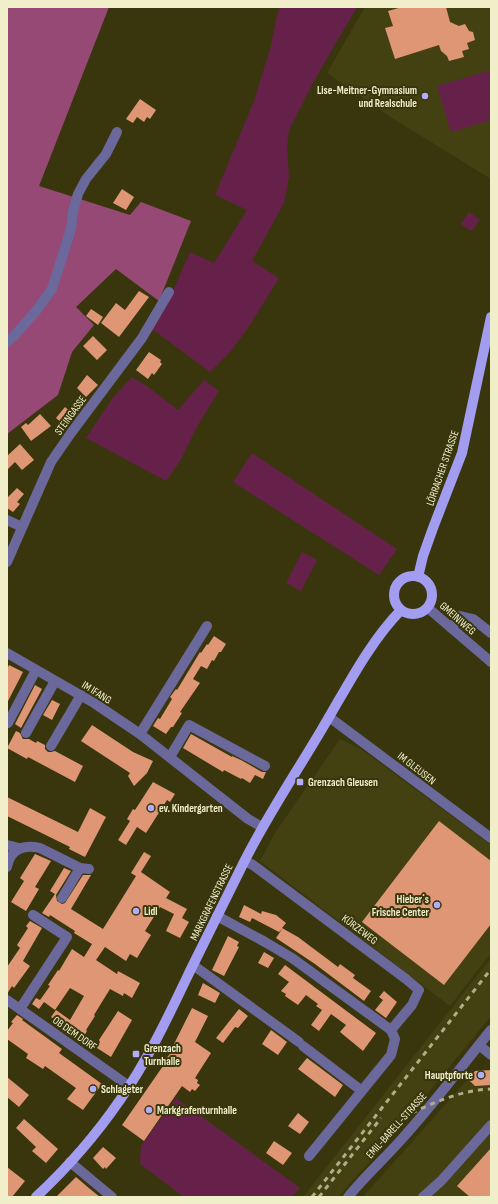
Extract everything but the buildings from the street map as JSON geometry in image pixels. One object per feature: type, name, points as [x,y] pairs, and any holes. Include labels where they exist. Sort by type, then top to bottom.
[{"type":"main road","name":"LÖRRACHER STRASSE","points":[[418,577],[423,556],[462,453],[491,317]]},
{"type":"main road","points":[[418,577],[426,582],[431,590],[432,599],[428,608],[418,614],[406,613],[401,610],[395,600],[394,595],[398,584],[407,578],[418,577]]},
{"type":"main road","name":"MARKGRAFENSTRASSE","points":[[36,1197],[70,1162],[102,1125],[130,1086],[162,1030],[262,827],[374,642],[401,610]]},
{"type":"street","points":[[7,342],[32,316],[52,289],[71,229],[73,211],[78,194],[86,180],[106,154],[117,132]]},
{"type":"street","name":"STEINGASSE","points":[[7,562],[51,462],[142,338],[169,292]]},
{"type":"street","points":[[7,520],[22,527]]},
{"type":"street","name":"GMEINIWEG","points":[[428,608],[491,662]]},
{"type":"street","points":[[451,628],[460,616],[473,619],[491,633]]},
{"type":"street","points":[[140,734],[207,626]]},
{"type":"street","name":"IM IFANG","points":[[7,653],[80,695],[140,734],[248,820],[262,827]]},
{"type":"street","points":[[8,723],[36,670]]},
{"type":"street","points":[[26,733],[55,681]]},
{"type":"street","points":[[51,746],[80,695]]},
{"type":"street","name":"IM GLEUSEN","points":[[329,717],[491,838]]},
{"type":"street","points":[[170,757],[189,725],[265,766]]},
{"type":"street","points":[[7,845],[19,848],[32,846],[40,848],[84,868],[62,898]]},
{"type":"street","points":[[7,867],[13,854],[19,848]]},
{"type":"street","name":"KÜRZEWEG","points":[[245,861],[253,865],[354,939],[419,990],[412,1005],[391,1030]]},
{"type":"street","points":[[20,1009],[67,936],[33,915]]},
{"type":"street","points":[[218,916],[287,955],[391,1030],[395,1039],[391,1055],[309,1156]]},
{"type":"street","points":[[193,965],[301,1044],[362,1091]]},
{"type":"street","name":"OB DEM DORF","points":[[7,1000],[130,1086]]},
{"type":"street","name":"EMIL-BARELL-STRASSE","points":[[348,1197],[362,1179],[400,1141],[491,1031]]},
{"type":"street","points":[[479,1045],[491,1055]]},
{"type":"street","points":[[423,1197],[441,1181],[491,1124]]},
{"type":"street","points":[[70,1162],[112,1197]]},
{"type":"shaded area","points":[[7,7],[109,7],[39,186],[130,215],[141,202],[191,221],[159,301],[116,269],[76,307],[94,325],[72,352],[58,395],[7,434]]},
{"type":"shaded area","points":[[280,7],[357,7],[314,81],[289,130],[287,147],[289,177],[284,203],[252,261],[279,278],[250,325],[231,351],[210,372],[152,329],[166,307],[190,252],[214,263],[247,210],[215,195],[254,101],[270,49]]},
{"type":"shaded area","name":"Lise-Meitner-Gymnasium und Realschule","points":[[365,7],[491,7],[491,179],[392,118],[327,73]]},
{"type":"shaded area","points":[[491,70],[491,120],[451,132],[437,86]]},
{"type":"shaded area","points":[[469,212],[480,220],[471,231],[461,224]]},
{"type":"shaded area","points":[[132,377],[148,387],[178,410],[204,380],[219,391],[198,425],[180,461],[166,481],[86,438],[114,396]]},
{"type":"shaded area","points":[[252,453],[397,549],[379,575],[233,482]]},
{"type":"shaded area","points":[[302,552],[317,560],[301,591],[286,583]]},
{"type":"shaded area","points":[[340,739],[361,749],[491,845],[491,953],[450,1006],[260,861],[275,833]]},
{"type":"shaded area","points":[[491,958],[491,1016],[392,1137],[338,1197],[303,1197]]},
{"type":"shaded area","points":[[491,1070],[491,1197],[363,1197],[468,1079]]},
{"type":"shaded area","points":[[176,1098],[300,1188],[292,1197],[184,1197],[140,1164],[141,1146]]},
{"type":"railway","points":[[312,1197],[491,969]]},
{"type":"railway","points":[[412,1113],[450,1097],[470,1091],[491,1089]]},
{"type":"railway","points":[[319,1197],[381,1118]]},
{"type":"place","name":"Lise-Meitner-Gymnasium und Realschule","points":[[425,96]]},
{"type":"place","name":"Grenzach Gleusen","points":[[300,782]]},
{"type":"place","name":"ev. Kindergarten","points":[[151,808]]},
{"type":"place","name":"Hieber´s Frische Center","points":[[437,905]]},
{"type":"place","name":"Lidl","points":[[136,911]]},
{"type":"place","name":"Grenzach Turnhalle","points":[[136,1054]]},
{"type":"place","name":"Hauptpforte","points":[[481,1075]]},
{"type":"place","name":"Schlageter","points":[[93,1089]]},
{"type":"place","name":"Markgrafenturnhalle","points":[[149,1110]]}]
